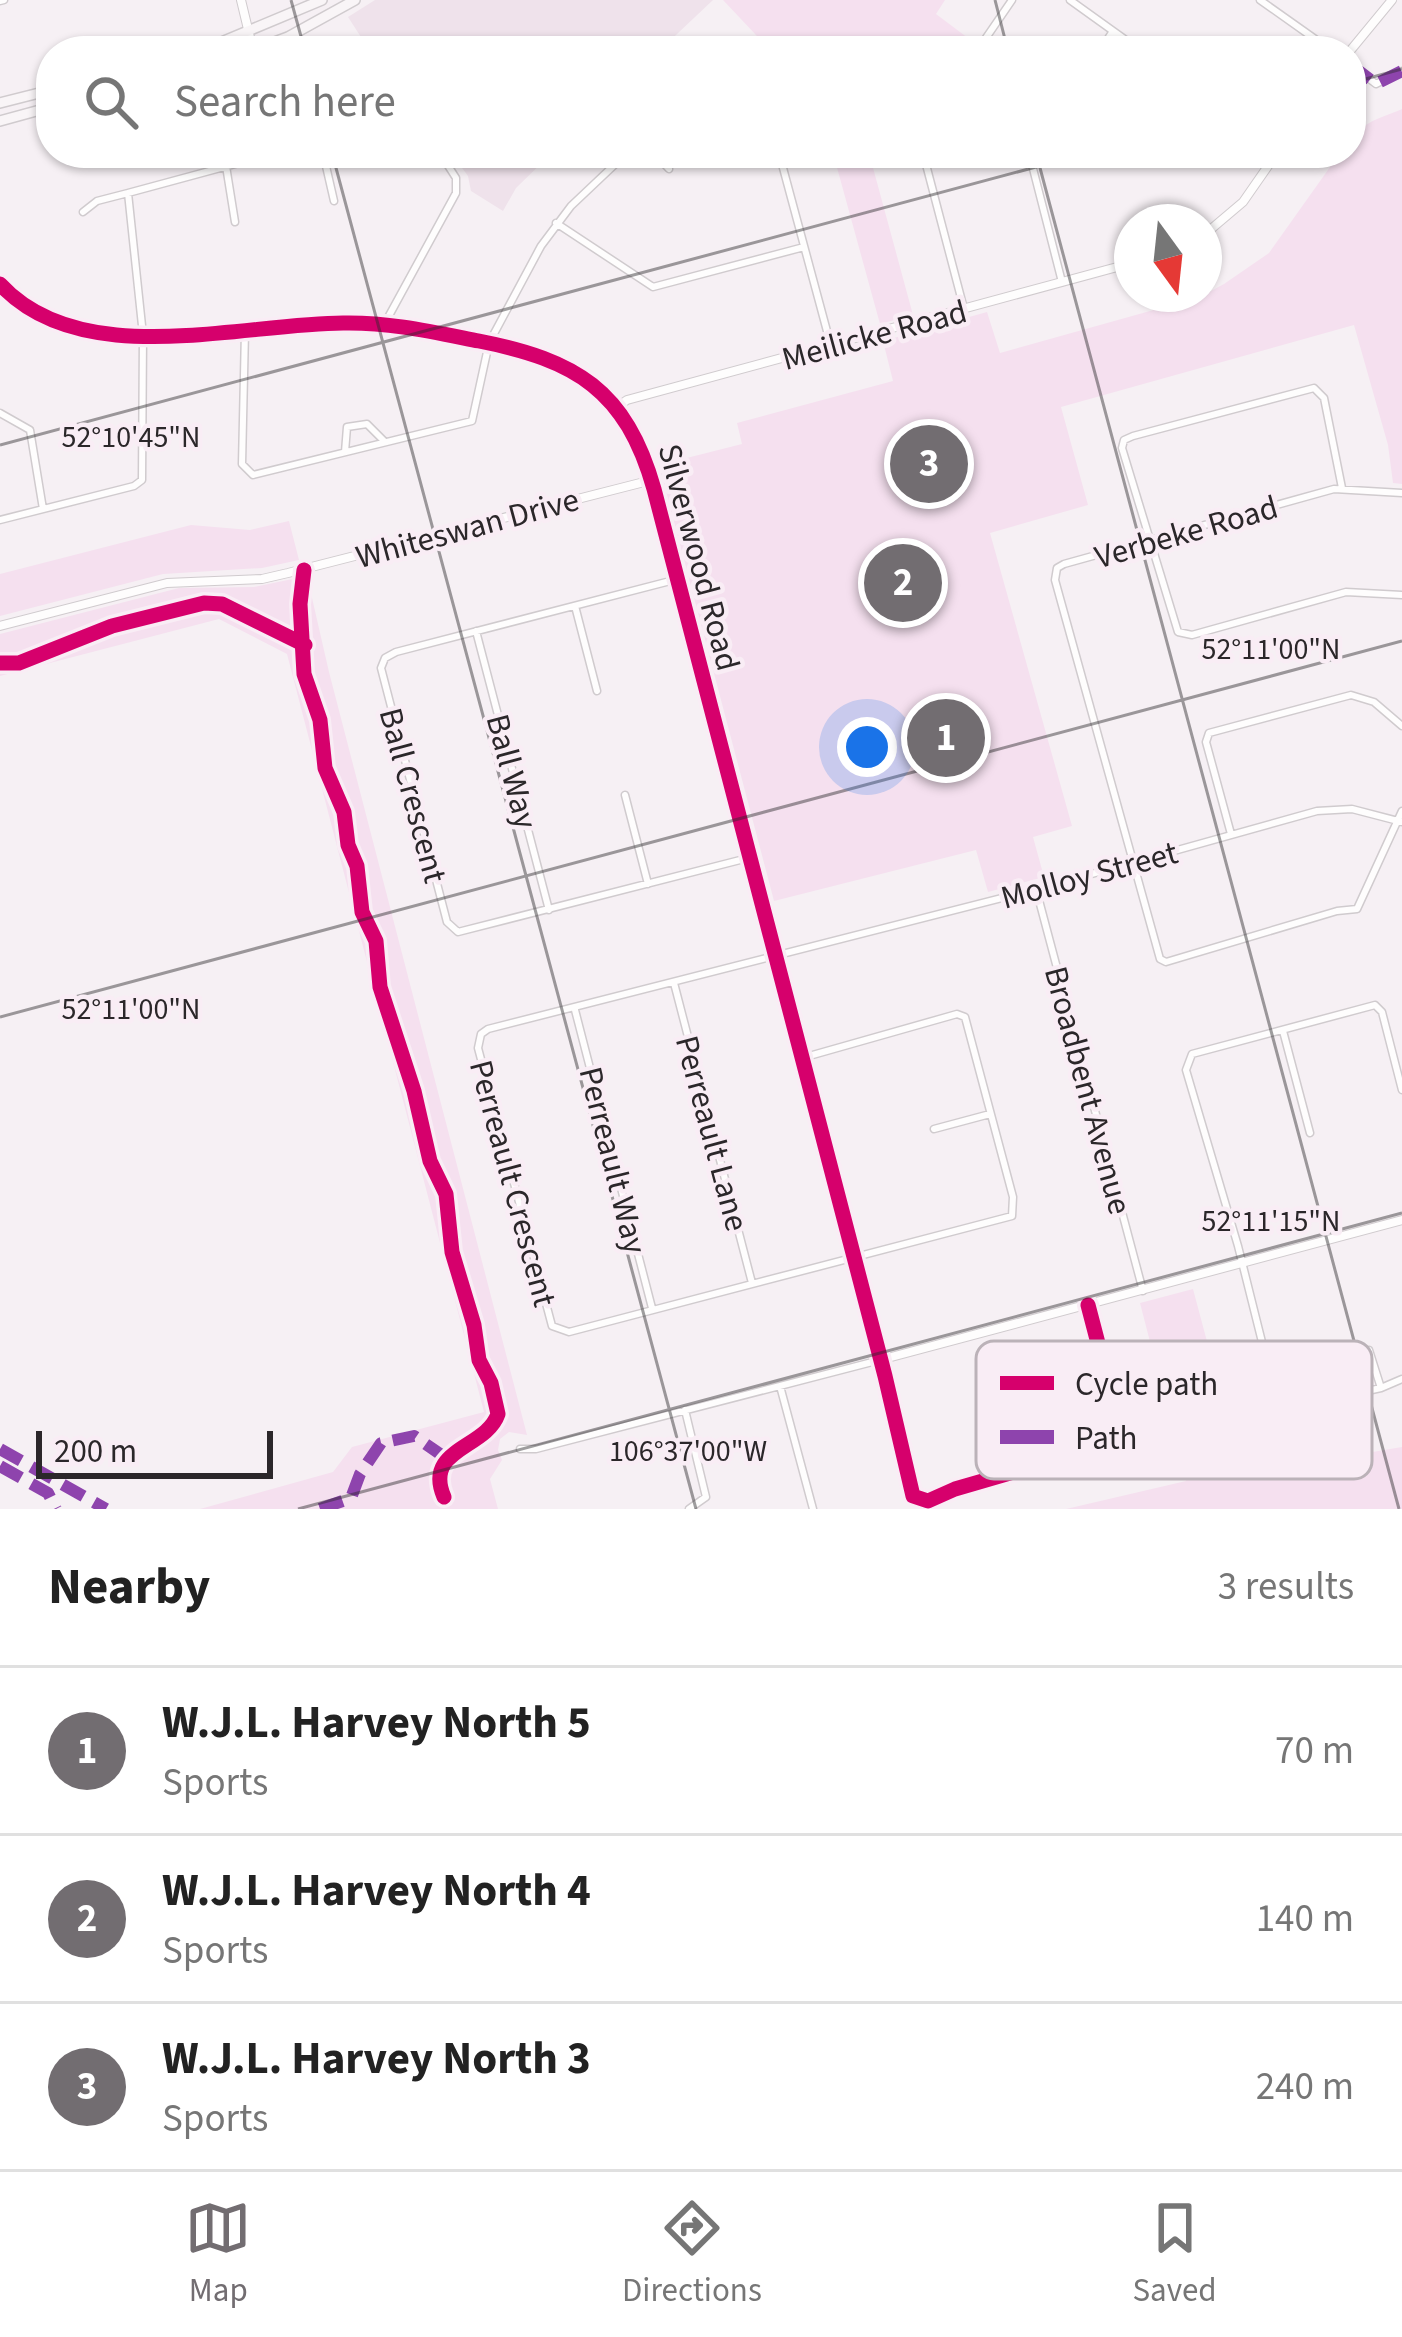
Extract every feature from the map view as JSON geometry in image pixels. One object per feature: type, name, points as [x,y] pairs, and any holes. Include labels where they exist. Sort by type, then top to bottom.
[{"type":"main road","points":[[242,36],[322,0]]},
{"type":"main road","points":[[290,36],[355,0]]},
{"type":"main road","points":[[0,104],[36,94]]},
{"type":"main road","points":[[0,121],[36,111]]},
{"type":"street","points":[[241,0],[250,36]]},
{"type":"street","points":[[987,36],[1012,0]]},
{"type":"street","points":[[1070,0],[1121,36]]},
{"type":"street","points":[[1260,0],[1311,36]]},
{"type":"street","points":[[1362,36],[1392,0]]},
{"type":"street","points":[[1110,36],[1114,31]]},
{"type":"street","points":[[1366,76],[1376,84],[1402,71]]},
{"type":"street","points":[[83,212],[97,201],[219,168]]},
{"type":"street","points":[[226,168],[235,222]]},
{"type":"street","points":[[326,168],[334,201]]},
{"type":"street","points":[[386,323],[458,185],[448,168]]},
{"type":"street","points":[[245,329],[245,470],[257,476],[472,421],[489,343],[556,223],[611,168]]},
{"type":"street","points":[[783,168],[831,346]]},
{"type":"street","points":[[927,168],[964,310]]},
{"type":"street","points":[[1033,168],[1062,282]]},
{"type":"street","points":[[1222,220],[1243,202],[1267,168]]},
{"type":"street","points":[[0,520],[134,486],[142,480],[143,335],[128,193]]},
{"type":"street","points":[[556,223],[653,287],[804,247]]},
{"type":"street","name":"Meilicke Road","points":[[617,407],[627,400],[1114,267]]},
{"type":"street","name":"Silverwood Road","points":[[0,284],[30,310],[72,330],[107,335],[386,323],[489,343],[560,362],[617,407],[641,446],[652,481],[880,1360]]},
{"type":"street","points":[[1342,488],[1324,398],[1314,388],[1133,436],[1124,440],[1122,448],[1174,628],[1183,634],[1346,592],[1402,596]]},
{"type":"street","points":[[0,413],[30,430],[43,509]]},
{"type":"street","points":[[345,452],[349,427],[367,424],[385,442]]},
{"type":"street","name":"Whiteswan Drive","points":[[0,626],[167,583],[262,579],[304,570],[652,481]]},
{"type":"street","name":"Verbeke Road","points":[[1133,862],[1055,573],[1064,564],[1342,488],[1402,493]]},
{"type":"street","name":"Ball Crescent","points":[[678,579],[395,652],[381,668],[451,927],[458,932],[748,858]]},
{"type":"street","points":[[575,606],[597,692]]},
{"type":"street","name":"Ball Way","points":[[476,631],[549,910]]},
{"type":"street","points":[[1232,834],[1206,742],[1209,733],[1351,695],[1374,703],[1402,726]]},
{"type":"street","points":[[625,795],[648,884]]},
{"type":"street","name":"Molloy Street","points":[[776,957],[1336,809],[1400,822]]},
{"type":"street","points":[[1133,862],[1155,952],[1166,962],[1294,922],[1357,909],[1402,811]]},
{"type":"street","name":"Broadbent Avenue","points":[[1036,889],[1143,1291]]},
{"type":"street","name":"Perreault Crescent","points":[[776,957],[488,1029],[478,1040],[552,1326],[569,1332],[1012,1216],[1013,1197],[990,1114]]},
{"type":"street","name":"Perreault Lane","points":[[674,983],[752,1283]]},
{"type":"street","points":[[1262,1341],[1187,1060],[1192,1054],[1375,1004],[1382,1012],[1402,1090]]},
{"type":"street","name":"Perreault Way","points":[[575,1010],[652,1310]]},
{"type":"street","points":[[802,1058],[958,1014],[965,1017],[990,1114],[934,1129]]},
{"type":"street","points":[[1283,1031],[1310,1132]]},
{"type":"street","points":[[520,1449],[536,1449],[780,1386],[1402,1220]]},
{"type":"street","points":[[1088,1305],[1098,1341]]},
{"type":"street","points":[[1372,1356],[1382,1388]]},
{"type":"street","points":[[880,1360],[913,1496],[928,1501],[992,1479]]},
{"type":"street","points":[[1372,1390],[1402,1379]]},
{"type":"street","points":[[780,1386],[813,1509]]},
{"type":"street","points":[[685,1410],[706,1496],[688,1509]]},
{"type":"shaded area","points":[[375,0],[713,0],[675,36],[360,36],[348,17]]},
{"type":"shaded area","points":[[723,0],[945,0],[936,14],[965,36],[757,36]]},
{"type":"shaded area","points":[[1402,109],[1402,484],[1393,483],[1388,445],[1354,325],[1061,407],[1088,505],[990,533],[1072,826],[1033,837],[1044,877],[988,892],[976,850],[774,901],[659,465],[742,444],[737,423],[893,381],[883,341],[987,312],[1000,353],[1146,312],[1222,312],[1222,285],[1269,253],[1329,168],[1366,168],[1366,126]]},
{"type":"shaded area","points":[[462,168],[537,168],[516,188],[503,211],[471,191]]},
{"type":"shaded area","points":[[837,168],[873,168],[913,315],[880,324]]},
{"type":"shaded area","points":[[289,521],[299,560],[262,568],[163,574],[0,616],[0,574],[191,525],[250,530]]},
{"type":"shaded area","points":[[307,576],[527,1435],[509,1432],[500,1439],[502,1460],[490,1479],[498,1509],[200,1509],[333,1472],[352,1447],[484,1412],[287,654],[219,619],[0,676],[0,634],[179,588],[254,587]]},
{"type":"shaded area","points":[[1193,1289],[1207,1341],[1150,1341],[1140,1303]]},
{"type":"shaded area","points":[[1402,1447],[1402,1509],[1066,1509],[1186,1481],[1372,1479],[1372,1452]]},
{"type":"marked path","points":[[1366,76],[1376,84],[1402,71]]},
{"type":"marked path","points":[[320,1509],[351,1498],[381,1443],[414,1436],[446,1458]]},
{"type":"marked path","points":[[0,1449],[106,1509]]},
{"type":"marked path","points":[[0,1466],[48,1493],[56,1509]]},
{"type":"cycle path","points":[[0,284],[33,311],[72,327],[115,335],[209,334],[343,323],[445,334],[543,358],[570,370],[612,404],[642,455],[654,489],[913,1496],[928,1501],[990,1479]]},
{"type":"cycle path","points":[[304,570],[300,604],[304,674],[320,720],[325,768],[344,812],[362,912],[376,941],[380,987],[414,1091],[430,1161],[446,1194],[452,1252],[498,1414],[482,1435],[442,1468],[444,1497]]},
{"type":"cycle path","points":[[0,663],[19,663],[112,626],[204,603],[222,604],[305,645]]},
{"type":"cycle path","points":[[1088,1305],[1097,1341]]},
{"type":"place","name":"W.J.L. Harvey North 3","points":[[929,464]]},
{"type":"place","name":"W.J.L. Harvey North 4","points":[[903,583]]},
{"type":"place","name":"W.J.L. Harvey North 5","points":[[946,738]]}]
